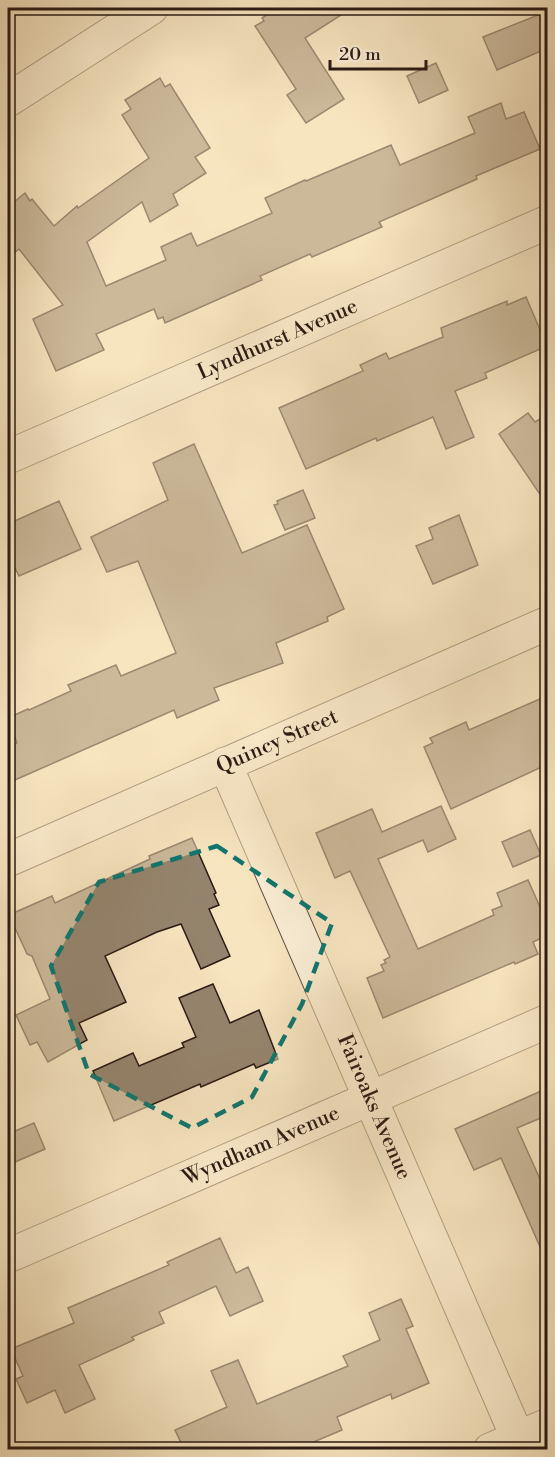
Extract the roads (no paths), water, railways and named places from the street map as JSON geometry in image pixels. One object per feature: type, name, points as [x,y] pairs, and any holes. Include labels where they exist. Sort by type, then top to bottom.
[{"type":"street","points":[[8,100],[151,8]]},
{"type":"street","name":"Lyndhurst Avenue","points":[[8,457],[548,222]]},
{"type":"street","name":"Quincy Street","points":[[8,860],[548,623]]},
{"type":"street","name":"Fairoaks Avenue","points":[[225,764],[370,1098],[510,1446]]},
{"type":"street","name":"Wyndham Avenue","points":[[8,1256],[548,1021]]},
{"type":"street","points":[[510,1446],[548,1425]]}]
